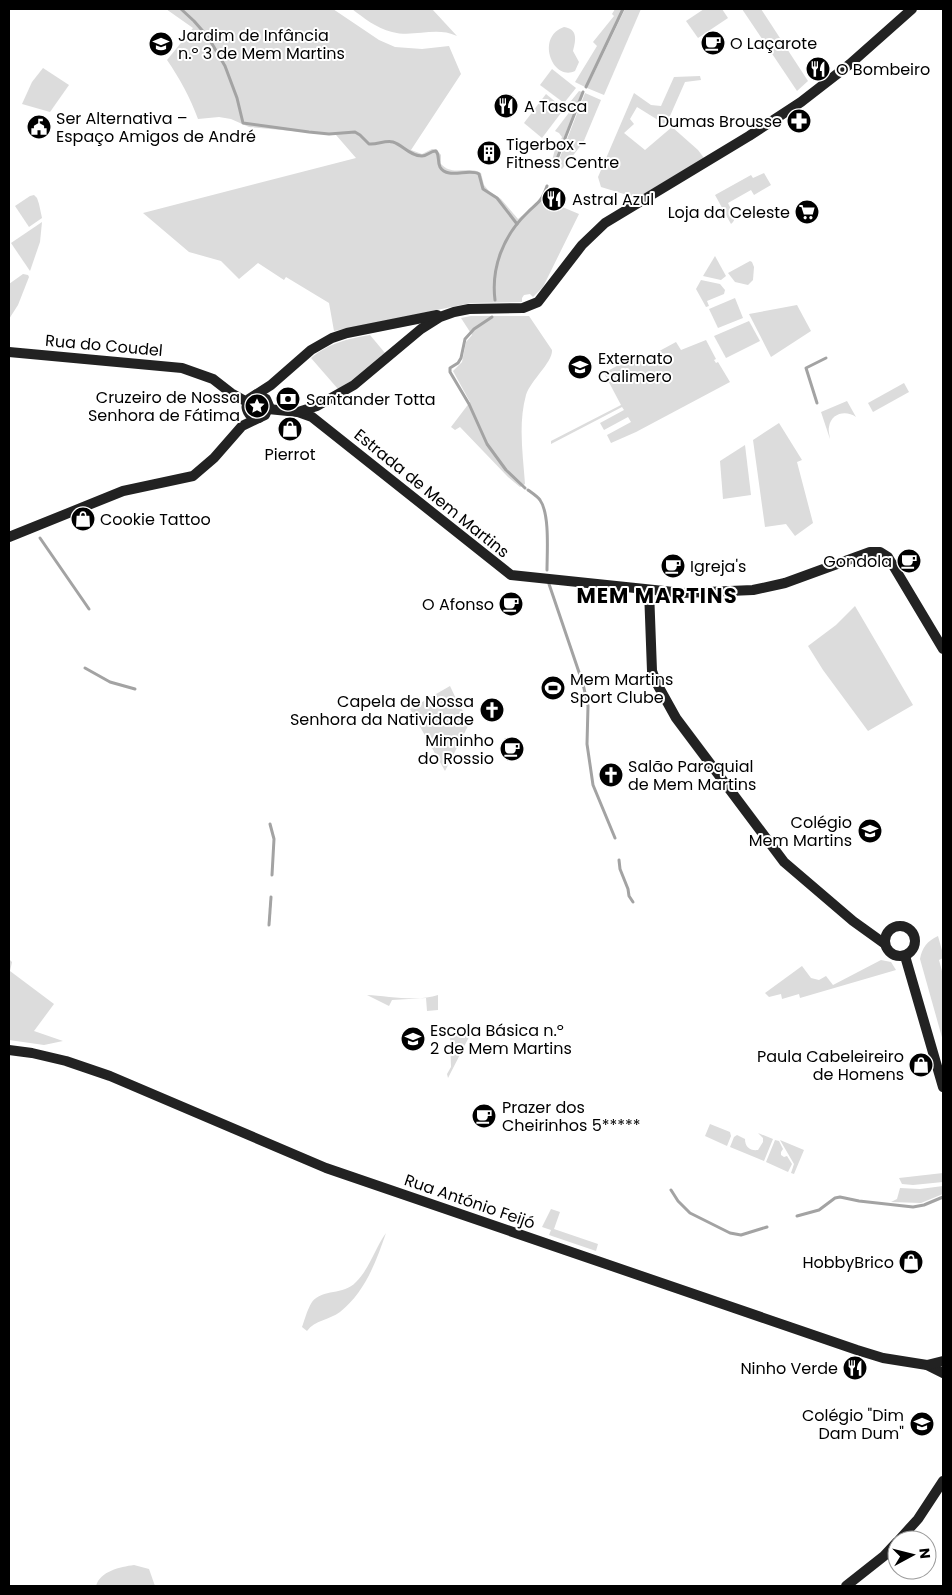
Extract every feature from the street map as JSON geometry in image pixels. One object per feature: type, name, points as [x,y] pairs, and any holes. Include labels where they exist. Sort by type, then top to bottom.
[{"type":"street","points":[[259,418],[251,416],[246,410],[247,402],[252,396],[271,385],[310,350],[332,338],[347,333],[454,312],[476,309],[523,308],[538,302],[582,245],[605,223],[801,102],[850,64],[912,9]]},
{"type":"street","points":[[298,412],[317,406],[354,385],[427,324],[454,312]]},
{"type":"street","name":"Rua do Coudel","points":[[9,352],[167,366],[196,372],[213,379],[231,393],[247,402]]},
{"type":"street","points":[[9,537],[123,491],[193,476],[214,458],[242,426],[265,415],[268,409],[266,399],[256,395]]},
{"type":"street","name":"Estrada de Mem Martins","points":[[268,409],[298,412],[312,417],[508,574],[683,594],[753,590],[785,583],[870,552],[880,552],[888,558],[943,649]]},
{"type":"street","points":[[649,590],[652,671],[676,718],[784,862],[831,903],[885,944],[889,952],[894,955],[905,956]]},
{"type":"street","points":[[865,929],[886,930],[899,926],[911,931],[914,937],[913,948],[905,956]]},
{"type":"street","points":[[885,944],[886,935],[893,928]]},
{"type":"street","points":[[905,956],[943,1087]]},
{"type":"street","name":"Rua António Feijó","points":[[9,1050],[66,1061],[110,1076],[326,1168],[857,1350],[883,1358],[927,1365],[943,1374]]},
{"type":"street","name":"Rua António Feijó","points":[[927,1365],[943,1361]]},
{"type":"street","points":[[908,1530],[918,1519],[943,1481]]},
{"type":"street","points":[[846,1586],[887,1553]]},
{"type":"shaded area","points":[[166,9],[333,9],[379,40],[395,47],[422,49],[449,46],[461,74],[411,150],[422,154],[436,149],[441,155],[441,164],[446,168],[450,170],[471,170],[481,173],[484,185],[501,199],[518,219],[541,198],[579,214],[543,287],[533,297],[530,294],[524,295],[522,302],[471,303],[334,331],[329,303],[286,277],[284,280],[258,263],[239,279],[221,261],[189,252],[143,213],[356,158],[336,135],[249,127],[231,119],[219,117],[198,119],[192,103],[167,60],[193,28]]},
{"type":"shaded area","points":[[352,9],[432,9],[457,36],[441,32],[408,34],[392,32],[375,25]]},
{"type":"shaded area","points":[[615,9],[622,9],[585,87],[575,82],[597,46],[593,42],[614,16],[612,14]]},
{"type":"shaded area","points":[[625,9],[641,9],[604,95],[587,88]]},
{"type":"shaded area","points":[[704,9],[722,9],[728,18],[698,38],[686,21]]},
{"type":"shaded area","points":[[742,9],[761,9],[808,81],[797,91]]},
{"type":"shaded area","points":[[564,27],[569,28],[574,33],[573,51],[579,62],[575,71],[567,73],[554,65],[550,57],[549,48],[550,40],[555,32]]},
{"type":"shaded area","points":[[43,68],[69,85],[50,112],[22,104],[32,82]]},
{"type":"shaded area","points":[[552,69],[576,88],[564,103],[540,85]]},
{"type":"shaded area","points":[[700,76],[701,80],[685,82],[666,125],[637,107],[630,119],[634,124],[624,133],[645,150],[672,127],[698,150],[704,158],[637,198],[601,187],[598,177],[634,93],[651,105],[661,106],[674,77]]},
{"type":"shaded area","points":[[579,91],[582,92],[554,163],[552,161],[556,145],[562,137],[555,131],[571,110],[567,106]]},
{"type":"shaded area","points":[[585,93],[601,100],[583,143],[562,169],[557,165]]},
{"type":"shaded area","points":[[546,94],[564,109],[542,138],[524,123]]},
{"type":"shaded area","points":[[764,173],[771,185],[754,195],[751,190],[728,203],[734,217],[731,224],[715,195],[751,175],[753,178]]},
{"type":"shaded area","points":[[34,195],[37,198],[42,218],[29,227],[15,206]]},
{"type":"shaded area","points":[[42,222],[40,242],[30,271],[11,243]]},
{"type":"shaded area","points":[[715,256],[726,276],[721,280],[703,276]]},
{"type":"shaded area","points":[[750,261],[754,267],[753,280],[748,285],[735,282],[728,273]]},
{"type":"shaded area","points":[[23,274],[29,277],[18,305],[9,319],[9,284]]},
{"type":"shaded area","points":[[701,280],[720,284],[725,290],[724,294],[707,301],[709,306],[706,307],[696,289]]},
{"type":"shaded area","points":[[735,298],[743,318],[718,328],[709,309]]},
{"type":"shaded area","points":[[797,305],[811,331],[771,357],[749,314]]},
{"type":"shaded area","points":[[471,316],[529,316],[552,350],[546,366],[532,383],[526,395],[522,417],[522,451],[525,484],[520,487],[460,427],[455,430],[451,427],[470,402],[453,371],[462,362],[466,342],[472,335],[461,318]]},
{"type":"shaded area","points":[[749,321],[760,341],[726,358],[714,336]]},
{"type":"shaded area","points":[[370,335],[385,353],[359,376],[338,389],[311,358],[339,342]]},
{"type":"shaded area","points":[[706,340],[716,359],[714,360],[716,363],[718,362],[730,382],[636,432],[611,443],[607,435],[631,422],[628,417],[604,430],[600,423],[624,410],[622,407],[551,444],[551,441],[621,405],[604,373],[635,356],[639,362],[676,342],[681,350]]},
{"type":"shaded area","points":[[904,383],[909,392],[873,412],[868,403]]},
{"type":"shaded area","points":[[847,401],[856,417],[844,413],[836,416],[830,422],[830,439],[821,412]]},
{"type":"shaded area","points":[[779,423],[802,460],[797,462],[813,523],[795,536],[786,524],[765,527],[753,440]]},
{"type":"shaded area","points":[[745,445],[751,495],[723,499],[720,461]]},
{"type":"shaded area","points":[[855,606],[913,705],[868,731],[823,670],[808,646],[836,625]]},
{"type":"shaded area","points":[[450,686],[470,722],[445,771],[410,709]]},
{"type":"shaded area","points":[[938,936],[943,954],[943,958],[939,960],[943,975],[943,1041],[920,959],[926,945]]},
{"type":"shaded area","points":[[9,959],[12,962],[10,971],[54,1004],[34,1031],[63,1041],[44,1045],[9,1040]]},
{"type":"shaded area","points":[[881,960],[891,962],[896,970],[800,998],[799,994],[782,999],[781,994],[769,997],[765,993],[802,966],[811,978],[819,980],[826,976],[833,985]]},
{"type":"shaded area","points":[[367,995],[422,998],[438,995],[438,1010],[427,1011],[426,998],[392,1000],[389,1006]]},
{"type":"shaded area","points":[[465,1033],[470,1035],[448,1078],[447,1074],[451,1067],[450,1036],[461,1034],[461,1038],[465,1038]]},
{"type":"shaded area","points":[[710,1124],[730,1132],[731,1136],[727,1146],[705,1136]]},
{"type":"shaded area","points":[[758,1133],[773,1139],[764,1161],[730,1147],[734,1137],[737,1135],[745,1139],[748,1148],[758,1150],[763,1142],[763,1138]]},
{"type":"shaded area","points":[[775,1140],[779,1141],[783,1149],[781,1155],[787,1156],[792,1164],[788,1172],[766,1162]]},
{"type":"shaded area","points":[[780,1140],[804,1150],[794,1174],[791,1173],[794,1164]]},
{"type":"shaded area","points":[[943,1173],[943,1182],[913,1185],[902,1184],[899,1178]]},
{"type":"shaded area","points":[[943,1186],[943,1194],[921,1203],[891,1202],[897,1199],[900,1188],[920,1189]]},
{"type":"shaded area","points":[[551,1209],[560,1212],[554,1229],[598,1244],[596,1251],[549,1235],[551,1230],[542,1227]]},
{"type":"shaded area","points":[[386,1233],[369,1276],[349,1304],[340,1312],[318,1322],[307,1331],[302,1327],[312,1302],[322,1295],[345,1289],[356,1282],[365,1271]]},
{"type":"shaded area","points":[[134,1565],[149,1569],[155,1586],[96,1586],[106,1573]]},
{"type":"waterway","points":[[181,9],[208,37],[225,66],[237,98],[243,123],[329,134],[355,132],[369,144],[393,142],[418,156],[424,156],[436,151],[439,165],[443,171],[448,173],[470,172],[479,174],[483,189],[497,198],[517,224]]},
{"type":"waterway","points":[[586,87],[623,9]]},
{"type":"waterway","points":[[555,164],[583,92]]},
{"type":"waterway","points":[[495,300],[494,288],[497,264],[505,242],[519,222],[541,199],[547,186]]},
{"type":"waterway","points":[[492,317],[474,329],[465,339],[461,358],[458,363],[450,368],[450,372],[469,404],[487,444],[506,470],[525,488]]},
{"type":"waterway","points":[[817,403],[806,368],[826,358]]},
{"type":"waterway","points":[[528,490],[540,500],[545,514],[547,570]]},
{"type":"waterway","points":[[40,538],[89,609]]},
{"type":"waterway","points":[[549,584],[583,684],[588,706],[587,744],[593,785],[615,838]]},
{"type":"waterway","points":[[85,668],[110,682],[135,689]]},
{"type":"waterway","points":[[270,824],[274,839],[272,875]]},
{"type":"waterway","points":[[619,860],[620,869],[629,896],[633,902]]},
{"type":"waterway","points":[[269,925],[271,897]]},
{"type":"waterway","points":[[671,1190],[678,1201],[690,1213],[730,1233],[741,1235],[767,1227]]},
{"type":"waterway","points":[[797,1216],[819,1210],[835,1198],[840,1197],[913,1207],[924,1205],[943,1197]]},
{"type":"place","name":"O Laçarote","points":[[713,43]]},
{"type":"place","name":"Jardim de Infância n.º 3 de Mem Martins","points":[[161,44]]},
{"type":"place","name":"O Bombeiro","points":[[818,69]]},
{"type":"place","name":"A Tasca","points":[[506,106]]},
{"type":"place","name":"Dumas Brousse","points":[[799,121]]},
{"type":"place","name":"Ser Alternativa – Espaço Amigos de André","points":[[39,127]]},
{"type":"place","name":"Tigerbox - Fitness Centre","points":[[489,153]]},
{"type":"place","name":"Astral Azul","points":[[554,199]]},
{"type":"place","name":"Loja da Celeste","points":[[807,212]]},
{"type":"place","name":"Externato Calimero","points":[[580,367]]},
{"type":"place","name":"Santander Totta","points":[[288,399]]},
{"type":"place","name":"Cruzeiro de Nossa Senhora de Fátima","points":[[257,406]]},
{"type":"place","name":"Pierrot","points":[[290,429]]},
{"type":"place","name":"Cookie Tattoo","points":[[83,519]]},
{"type":"place","name":"Gondola","points":[[909,561]]},
{"type":"place","name":"Igreja's","points":[[673,566]]},
{"type":"place","name":"O Afonso","points":[[511,604]]},
{"type":"place","name":"Mem Martins Sport Clube","points":[[553,688]]},
{"type":"place","name":"Capela de Nossa Senhora da Natividade","points":[[492,710]]},
{"type":"place","name":"Miminho do Rossio","points":[[512,749]]},
{"type":"place","name":"Salão Paroquial de Mem Martins","points":[[611,775]]},
{"type":"place","name":"Colégio Mem Martins","points":[[870,831]]},
{"type":"place","name":"Escola Básica n.º 2 de Mem Martins","points":[[413,1039]]},
{"type":"place","name":"Paula Cabeleireiro de Homens","points":[[921,1065]]},
{"type":"place","name":"Prazer dos Cheirinhos 5*****","points":[[484,1116]]},
{"type":"place","name":"HobbyBrico","points":[[911,1262]]},
{"type":"place","name":"Ninho Verde","points":[[855,1368]]},
{"type":"place","name":"Colégio \"Dim Dam Dum\"","points":[[922,1424]]},
{"type":"district","name":"MEM MARTINS","points":[[657,596]]}]
